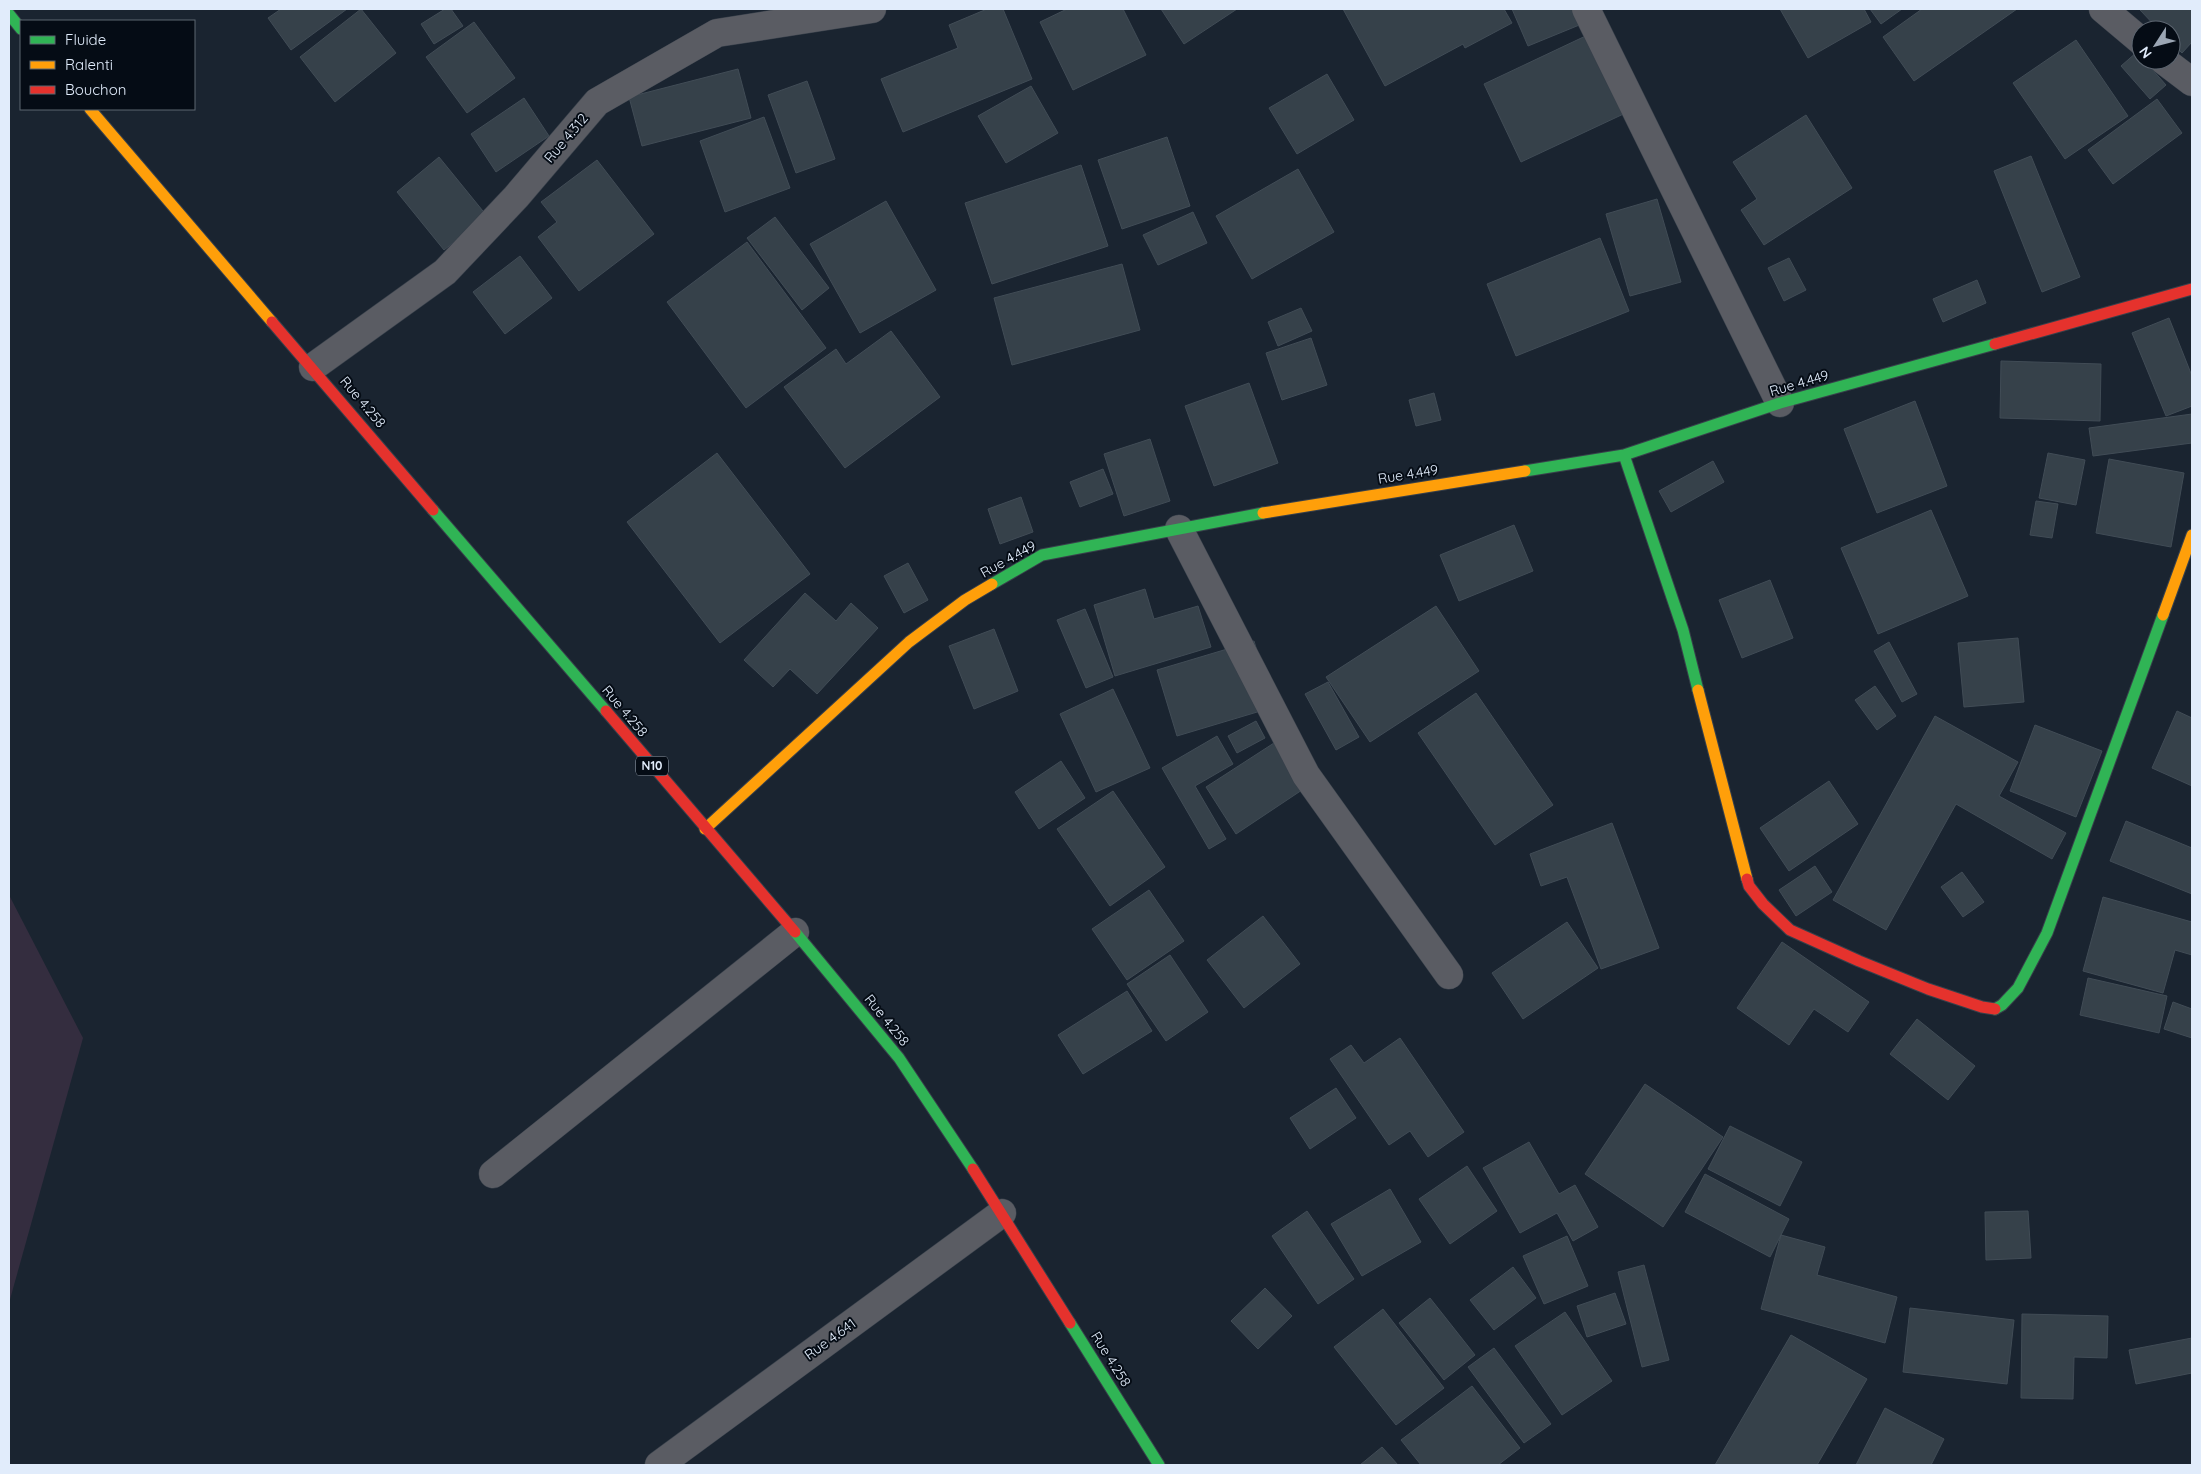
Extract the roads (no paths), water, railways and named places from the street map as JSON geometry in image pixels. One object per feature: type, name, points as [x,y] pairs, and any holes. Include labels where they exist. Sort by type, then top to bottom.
[{"type":"main road","points":[[9,14],[20,27]]},
{"type":"main road","name":"Rue 4.258","points":[[91,110],[313,367],[705,829],[795,932],[899,1058],[1002,1213],[1159,1465]]},
{"type":"main road","name":"Rue 4.449","points":[[705,829],[910,642],[965,600],[1042,555],[1291,508],[1624,455],[1780,403],[2191,293]]},
{"type":"main road","points":[[1624,455],[1683,630],[1749,886],[1768,912],[1791,931],[1914,984],[1985,1009],[1993,1010],[2005,1004],[2016,990],[2047,933],[2192,535]]},
{"type":"street","name":"Rue 4.312","points":[[313,367],[445,272],[516,197],[597,102],[717,33],[872,9]]},
{"type":"street","points":[[1586,9],[1780,403]]},
{"type":"street","points":[[2103,9],[2131,33]]},
{"type":"street","points":[[2176,70],[2192,82]]},
{"type":"street","points":[[1180,529],[1306,775],[1449,974]]},
{"type":"street","points":[[493,1174],[795,932]]},
{"type":"street","name":"Rue 4.641","points":[[659,1465],[1002,1213]]}]
